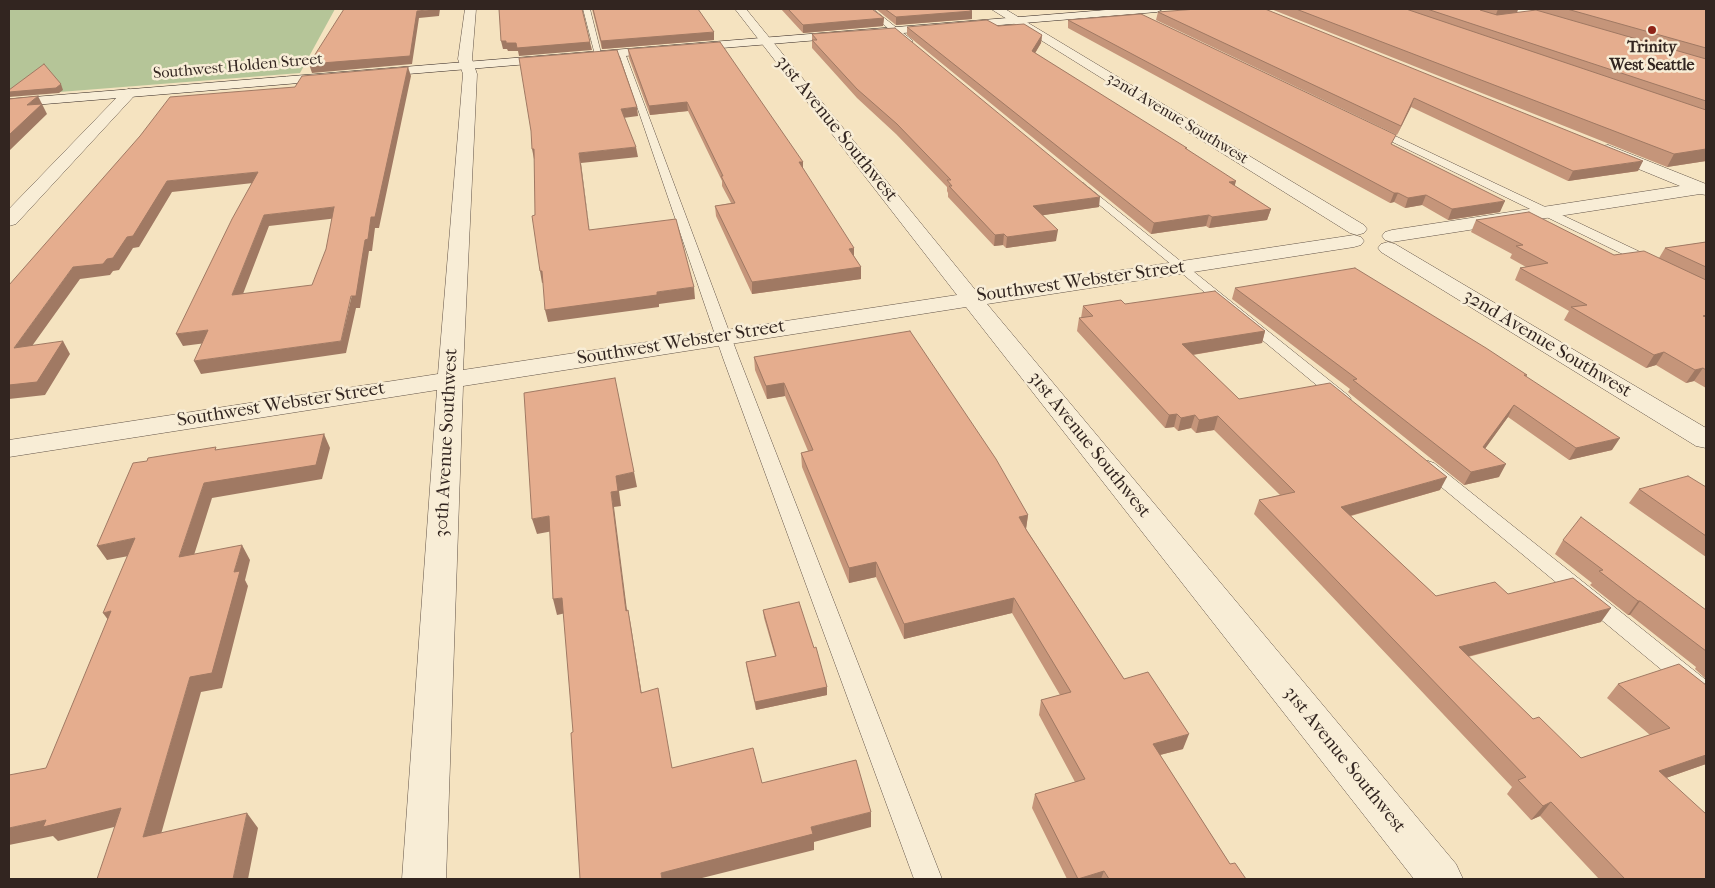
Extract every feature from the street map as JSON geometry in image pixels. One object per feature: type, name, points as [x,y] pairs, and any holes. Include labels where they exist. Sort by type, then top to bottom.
[{"type":"street","name":"30th Avenue Southwest","points":[[424,879],[451,379],[470,74],[465,59],[470,9]]},
{"type":"street","name":"31st Avenue Southwest","points":[[740,9],[971,299],[1441,879]]},
{"type":"street","name":"32nd Avenue Southwest","points":[[997,9],[1355,235]]},
{"type":"street","name":"Southwest Holden Street","points":[[9,103],[1157,9]]},
{"type":"street","points":[[1516,14],[1540,16],[1567,24]]},
{"type":"street","points":[[9,220],[129,93]]},
{"type":"street","points":[[1594,145],[1705,189]]},
{"type":"street","points":[[1355,235],[1374,230],[1390,242],[1546,212],[1705,189]]},
{"type":"street","name":"Southwest Webster Street","points":[[9,448],[1181,268],[1355,235]]},
{"type":"street","name":"32nd Avenue Southwest","points":[[1390,242],[1706,440]]},
{"type":"lane","points":[[586,9],[599,55]]},
{"type":"lane","points":[[869,9],[918,50]]},
{"type":"lane","points":[[1130,11],[1152,22]]},
{"type":"lane","points":[[621,53],[724,337],[928,879]]},
{"type":"lane","points":[[1367,126],[1662,268]]},
{"type":"lane","points":[[1071,177],[1356,410]]},
{"type":"lane","points":[[1419,460],[1706,693]]},
{"type":"green space","points":[[9,9],[335,9],[300,73],[9,96]]},
{"type":"building","points":[[344,9],[437,9],[417,11],[410,56],[309,64]]},
{"type":"building","points":[[499,9],[582,9],[590,42],[517,48],[516,43],[501,41]]},
{"type":"building","points":[[593,9],[698,9],[714,32],[601,41]]},
{"type":"building","points":[[788,9],[872,9],[884,18],[803,25]]},
{"type":"building","points":[[885,9],[968,9],[972,11],[896,17]]},
{"type":"building","points":[[1197,9],[1265,9],[1643,161],[1573,171],[1414,98],[1401,126],[1158,12]]},
{"type":"building","points":[[1296,9],[1406,9],[1706,110],[1706,149],[1674,154]]},
{"type":"building","points":[[1427,9],[1480,9],[1497,15],[1536,10],[1706,59],[1706,101]]},
{"type":"building","name":"Trinity West Seattle","points":[[1567,9],[1706,9],[1706,48]]},
{"type":"building","points":[[1141,14],[1396,135],[1391,144],[1505,201],[1452,209],[1426,195],[1408,198],[1394,193],[1068,20]]},
{"type":"building","points":[[987,20],[998,26],[1024,24],[1042,35],[1032,51],[1187,148],[1185,148],[1236,181],[1229,182],[1271,209],[1154,223],[907,27]]},
{"type":"building","points":[[895,28],[1100,197],[1033,206],[1058,230],[1007,237],[1004,234],[995,235],[949,186],[952,186],[947,180],[951,180],[897,124],[857,89],[812,40],[817,40],[812,34]]},
{"type":"building","points":[[720,42],[803,162],[799,162],[854,248],[849,249],[861,267],[752,282],[715,206],[735,203],[687,102],[649,106],[628,49]]},
{"type":"building","points":[[617,50],[637,107],[621,109],[636,147],[579,153],[589,230],[676,219],[694,287],[657,292],[657,295],[545,310],[542,271],[540,271],[532,216],[535,215],[534,149],[532,149],[531,131],[519,58]]},
{"type":"building","points":[[44,64],[61,84],[56,88],[9,92],[9,90]]},
{"type":"building","points":[[408,67],[375,217],[371,217],[368,239],[365,240],[356,296],[351,296],[341,341],[194,361],[208,330],[176,334],[232,219],[258,172],[167,181],[133,236],[127,237],[113,258],[107,259],[103,264],[73,267],[14,348],[63,341],[37,382],[9,385],[9,285],[140,136],[170,97],[295,87],[302,76]],"holes":[[[334,207],[326,249],[312,285],[232,295],[264,215]]]},
{"type":"building","points":[[38,96],[27,105],[42,104],[9,135],[9,99]]},
{"type":"building","points":[[1529,212],[1614,255],[1644,251],[1706,280],[1706,315],[1703,316],[1706,317],[1706,370],[1703,368],[1695,370],[1664,352],[1654,355],[1571,307],[1587,305],[1520,268],[1548,263],[1516,246],[1523,245],[1476,220]]},
{"type":"building","points":[[1706,242],[1706,267],[1665,248]]},
{"type":"building","points":[[1355,268],[1486,348],[1620,438],[1576,448],[1514,405],[1483,447],[1506,464],[1471,472],[1353,380],[1357,379],[1235,288]]},
{"type":"building","points":[[1215,291],[1265,331],[1182,344],[1239,399],[1330,383],[1447,477],[1341,507],[1436,596],[1495,582],[1508,594],[1573,578],[1611,608],[1459,647],[1533,719],[1539,717],[1581,758],[1670,728],[1618,684],[1679,664],[1706,685],[1706,755],[1659,771],[1706,814],[1706,879],[1625,879],[1551,802],[1543,806],[1518,780],[1526,777],[1259,500],[1295,492],[1218,416],[1199,420],[1195,415],[1181,418],[1177,414],[1169,415],[1079,318],[1093,316],[1083,306],[1121,300],[1125,304]]},
{"type":"building","points":[[910,331],[996,459],[1028,515],[1019,517],[1027,531],[1124,679],[1148,672],[1189,734],[1153,744],[1230,864],[1235,863],[1246,879],[1109,879],[1104,871],[1078,879],[1035,794],[1085,779],[1041,700],[1071,692],[1014,598],[904,624],[876,562],[849,568],[801,453],[813,450],[784,383],[766,386],[754,357]]},
{"type":"building","points":[[615,378],[634,472],[616,476],[618,491],[611,492],[626,611],[628,610],[641,693],[658,688],[672,768],[753,748],[762,783],[856,760],[871,812],[811,827],[813,834],[661,873],[662,879],[580,879],[571,733],[573,732],[562,598],[553,599],[549,516],[532,519],[524,393]]},
{"type":"building","points":[[324,434],[316,465],[204,483],[179,557],[242,545],[234,572],[240,571],[212,673],[190,677],[143,837],[247,813],[233,879],[97,879],[121,808],[43,827],[46,820],[9,828],[9,775],[46,768],[111,611],[103,613],[135,538],[97,546],[133,463],[147,461],[148,458],[216,447],[215,450]]},
{"type":"building","points":[[1688,476],[1706,487],[1706,536],[1639,489]]},
{"type":"building","points":[[1581,517],[1706,610],[1706,651],[1599,571],[1603,570],[1563,540]]},
{"type":"building","points":[[799,602],[814,648],[816,647],[827,687],[755,702],[746,662],[776,656],[763,610]]},
{"type":"place","name":"Trinity West Seattle","points":[[1652,30]]}]
